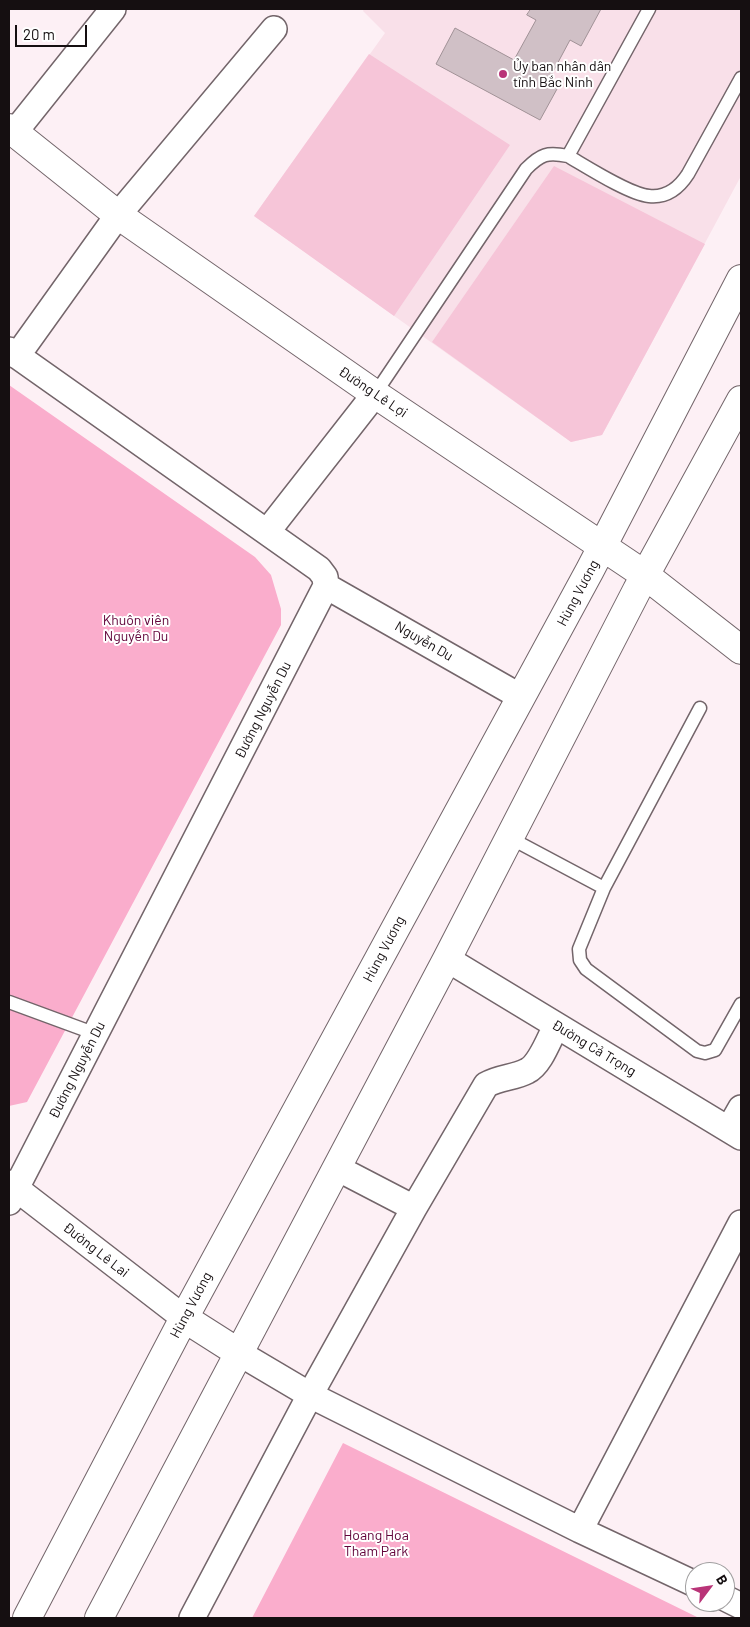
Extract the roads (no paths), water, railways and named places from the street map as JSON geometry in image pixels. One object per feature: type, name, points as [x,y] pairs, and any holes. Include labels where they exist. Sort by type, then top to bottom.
[{"type":"main road","name":"Đường Lê Lợi","points":[[12,130],[118,215],[375,394],[645,575],[741,650]]},
{"type":"main road","name":"Hùng Vương","points":[[27,1618],[184,1318],[602,546],[741,279]]},
{"type":"main road","points":[[99,1618],[447,960],[645,575],[740,406]]},
{"type":"main road","points":[[184,1318],[239,1353]]},
{"type":"street","points":[[12,130],[113,9]]},
{"type":"street","points":[[274,29],[118,215],[13,353],[319,569],[325,577],[326,586]]},
{"type":"street","points":[[267,532],[375,394]]},
{"type":"street","name":"Nguyễn Du","points":[[326,586],[521,697]]},
{"type":"street","name":"Đường Nguyễn Du","points":[[11,1191],[96,1034],[326,586]]},
{"type":"street","name":"Đường Cả Trọng","points":[[447,960],[556,1026],[737,1125]]},
{"type":"street","points":[[192,1618],[310,1395],[414,1208],[486,1085],[495,1080],[526,1072],[535,1066],[556,1026]]},
{"type":"street","points":[[337,1168],[414,1208]]},
{"type":"street","name":"Đường Lê Lai","points":[[11,1191],[184,1318]]},
{"type":"street","points":[[580,1530],[741,1223]]},
{"type":"street","points":[[239,1353],[310,1395],[580,1530],[685,1579]]},
{"type":"lane","points":[[568,156],[650,9]]},
{"type":"lane","points":[[375,394],[526,169],[538,157],[556,154],[568,156],[627,188],[649,196],[666,195],[680,186],[688,174],[741,78]]},
{"type":"lane","points":[[700,708],[604,888],[579,949],[580,960],[586,969],[697,1051],[705,1053],[714,1050],[741,1004]]},
{"type":"lane","points":[[510,838],[604,888]]},
{"type":"lane","points":[[9,1002],[96,1034]]},
{"type":"place","name":"Ủy ban nhân dân tỉnh Bắc Ninh","points":[[503,74]]},
{"type":"park label","name":"Khuôn viên Nguyễn Du","points":[[136,628]]},
{"type":"park label","name":"Hoang Hoa Tham Park","points":[[376,1544]]}]
